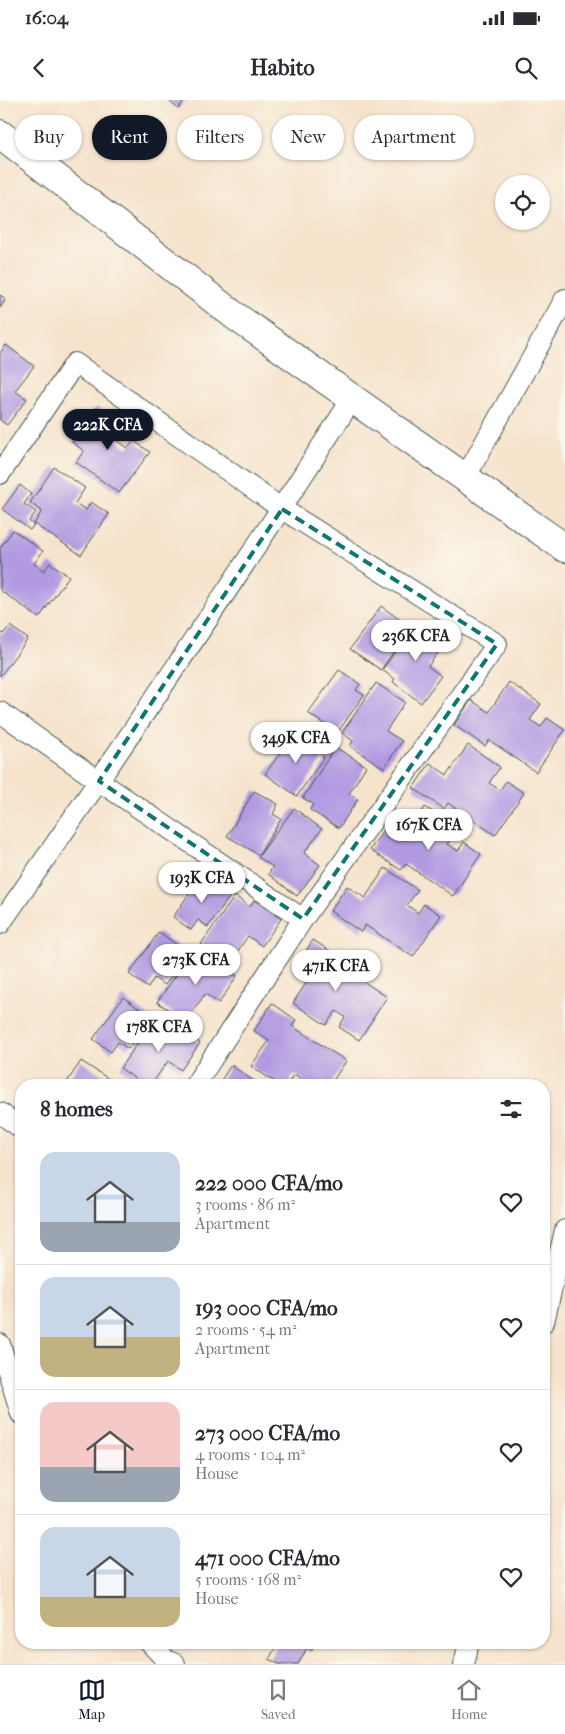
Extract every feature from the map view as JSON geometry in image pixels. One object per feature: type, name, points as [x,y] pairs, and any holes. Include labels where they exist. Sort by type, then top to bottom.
[{"type":"main road","points":[[0,134],[235,316],[565,548]]},
{"type":"street","points":[[465,478],[565,299]]},
{"type":"street","points":[[0,474],[75,363],[282,509],[496,644],[303,919],[199,1079]]},
{"type":"street","points":[[0,924],[99,781],[282,509],[352,399]]},
{"type":"street","points":[[0,712],[303,919]]},
{"type":"street","points":[[0,1113],[15,1124]]},
{"type":"street","points":[[550,1296],[565,1230]]},
{"type":"street","points":[[0,1344],[15,1394]]},
{"type":"street","points":[[156,1649],[166,1660],[175,1664]]},
{"type":"street","points":[[464,1664],[467,1649]]},
{"type":"highlighted area","points":[[282,509],[497,644],[303,919],[99,781]]},
{"type":"building","points":[[168,100],[185,100],[178,109]]},
{"type":"building","points":[[0,295],[6,299],[0,308]]},
{"type":"building","points":[[6,345],[34,366],[15,391],[27,399],[7,425],[0,420],[0,353]]},
{"type":"building","points":[[97,407],[126,427],[116,440],[128,448],[134,441],[150,452],[119,493],[76,462],[84,451],[72,442]]},
{"type":"building","points":[[54,467],[85,488],[75,503],[86,510],[91,502],[109,514],[81,555],[34,524],[42,511],[30,503]]},
{"type":"building","points":[[20,485],[31,494],[24,504],[36,512],[29,521],[34,525],[30,530],[2,509]]},
{"type":"building","points":[[13,530],[43,551],[34,564],[44,571],[50,563],[69,576],[39,618],[0,590],[0,548]]},
{"type":"building","points":[[381,606],[403,622],[397,631],[404,636],[381,670],[350,649]]},
{"type":"building","points":[[418,620],[447,641],[428,666],[441,676],[421,703],[393,682],[395,679],[382,670]]},
{"type":"building","points":[[10,626],[28,639],[0,676],[0,632],[3,634]]},
{"type":"building","points":[[339,670],[360,684],[356,690],[364,695],[337,733],[308,713]]},
{"type":"building","points":[[509,682],[541,704],[530,720],[541,727],[547,718],[565,730],[536,772],[489,740],[485,746],[454,725],[471,700],[489,712]]},
{"type":"building","points":[[376,683],[405,702],[386,731],[402,741],[384,768],[350,746],[353,741],[342,733]]},
{"type":"building","points":[[297,730],[317,744],[313,749],[324,757],[297,796],[265,774]]},
{"type":"building","points":[[468,745],[500,767],[489,783],[500,790],[506,781],[524,793],[495,835],[448,803],[444,809],[413,788],[430,763],[447,775]]},
{"type":"building","points":[[335,747],[366,766],[349,794],[358,799],[339,828],[310,810],[313,804],[303,798]]},
{"type":"building","points":[[254,791],[278,804],[273,814],[281,819],[259,855],[227,836]]},
{"type":"building","points":[[425,807],[458,828],[447,844],[458,851],[464,842],[481,854],[453,896],[406,864],[401,870],[370,850],[387,825],[405,837]]},
{"type":"building","points":[[294,808],[322,829],[304,853],[320,865],[297,896],[268,874],[273,867],[258,857]]},
{"type":"building","points":[[385,868],[418,890],[407,905],[418,913],[424,904],[441,915],[413,957],[365,925],[361,932],[330,911],[347,886],[365,898]]},
{"type":"building","points":[[202,875],[231,895],[208,927],[198,920],[191,930],[173,917]]},
{"type":"building","points":[[235,896],[250,907],[254,900],[281,919],[262,946],[248,936],[229,964],[201,944]]},
{"type":"building","points":[[159,932],[187,952],[165,985],[154,978],[148,988],[129,974]]},
{"type":"building","points":[[313,940],[338,956],[334,962],[387,997],[359,1040],[339,1027],[345,1017],[336,1011],[326,1025],[293,1003],[310,977],[295,967]]},
{"type":"building","points":[[191,954],[206,965],[211,958],[237,976],[219,1003],[205,994],[186,1021],[157,1002]]},
{"type":"building","points":[[123,997],[151,1017],[128,1049],[118,1042],[111,1052],[93,1039]]},
{"type":"building","points":[[272,1003],[296,1020],[292,1026],[346,1061],[334,1079],[301,1079],[294,1074],[291,1079],[270,1079],[251,1066],[269,1041],[254,1031]]},
{"type":"building","points":[[154,1020],[169,1031],[174,1024],[200,1043],[181,1070],[168,1061],[155,1079],[136,1079],[120,1068]]},
{"type":"building","points":[[81,1061],[109,1079],[69,1079]]},
{"type":"building","points":[[231,1065],[251,1079],[222,1079]]},
{"type":"building","points":[[275,1649],[306,1649],[298,1664],[279,1664],[269,1659]]}]
